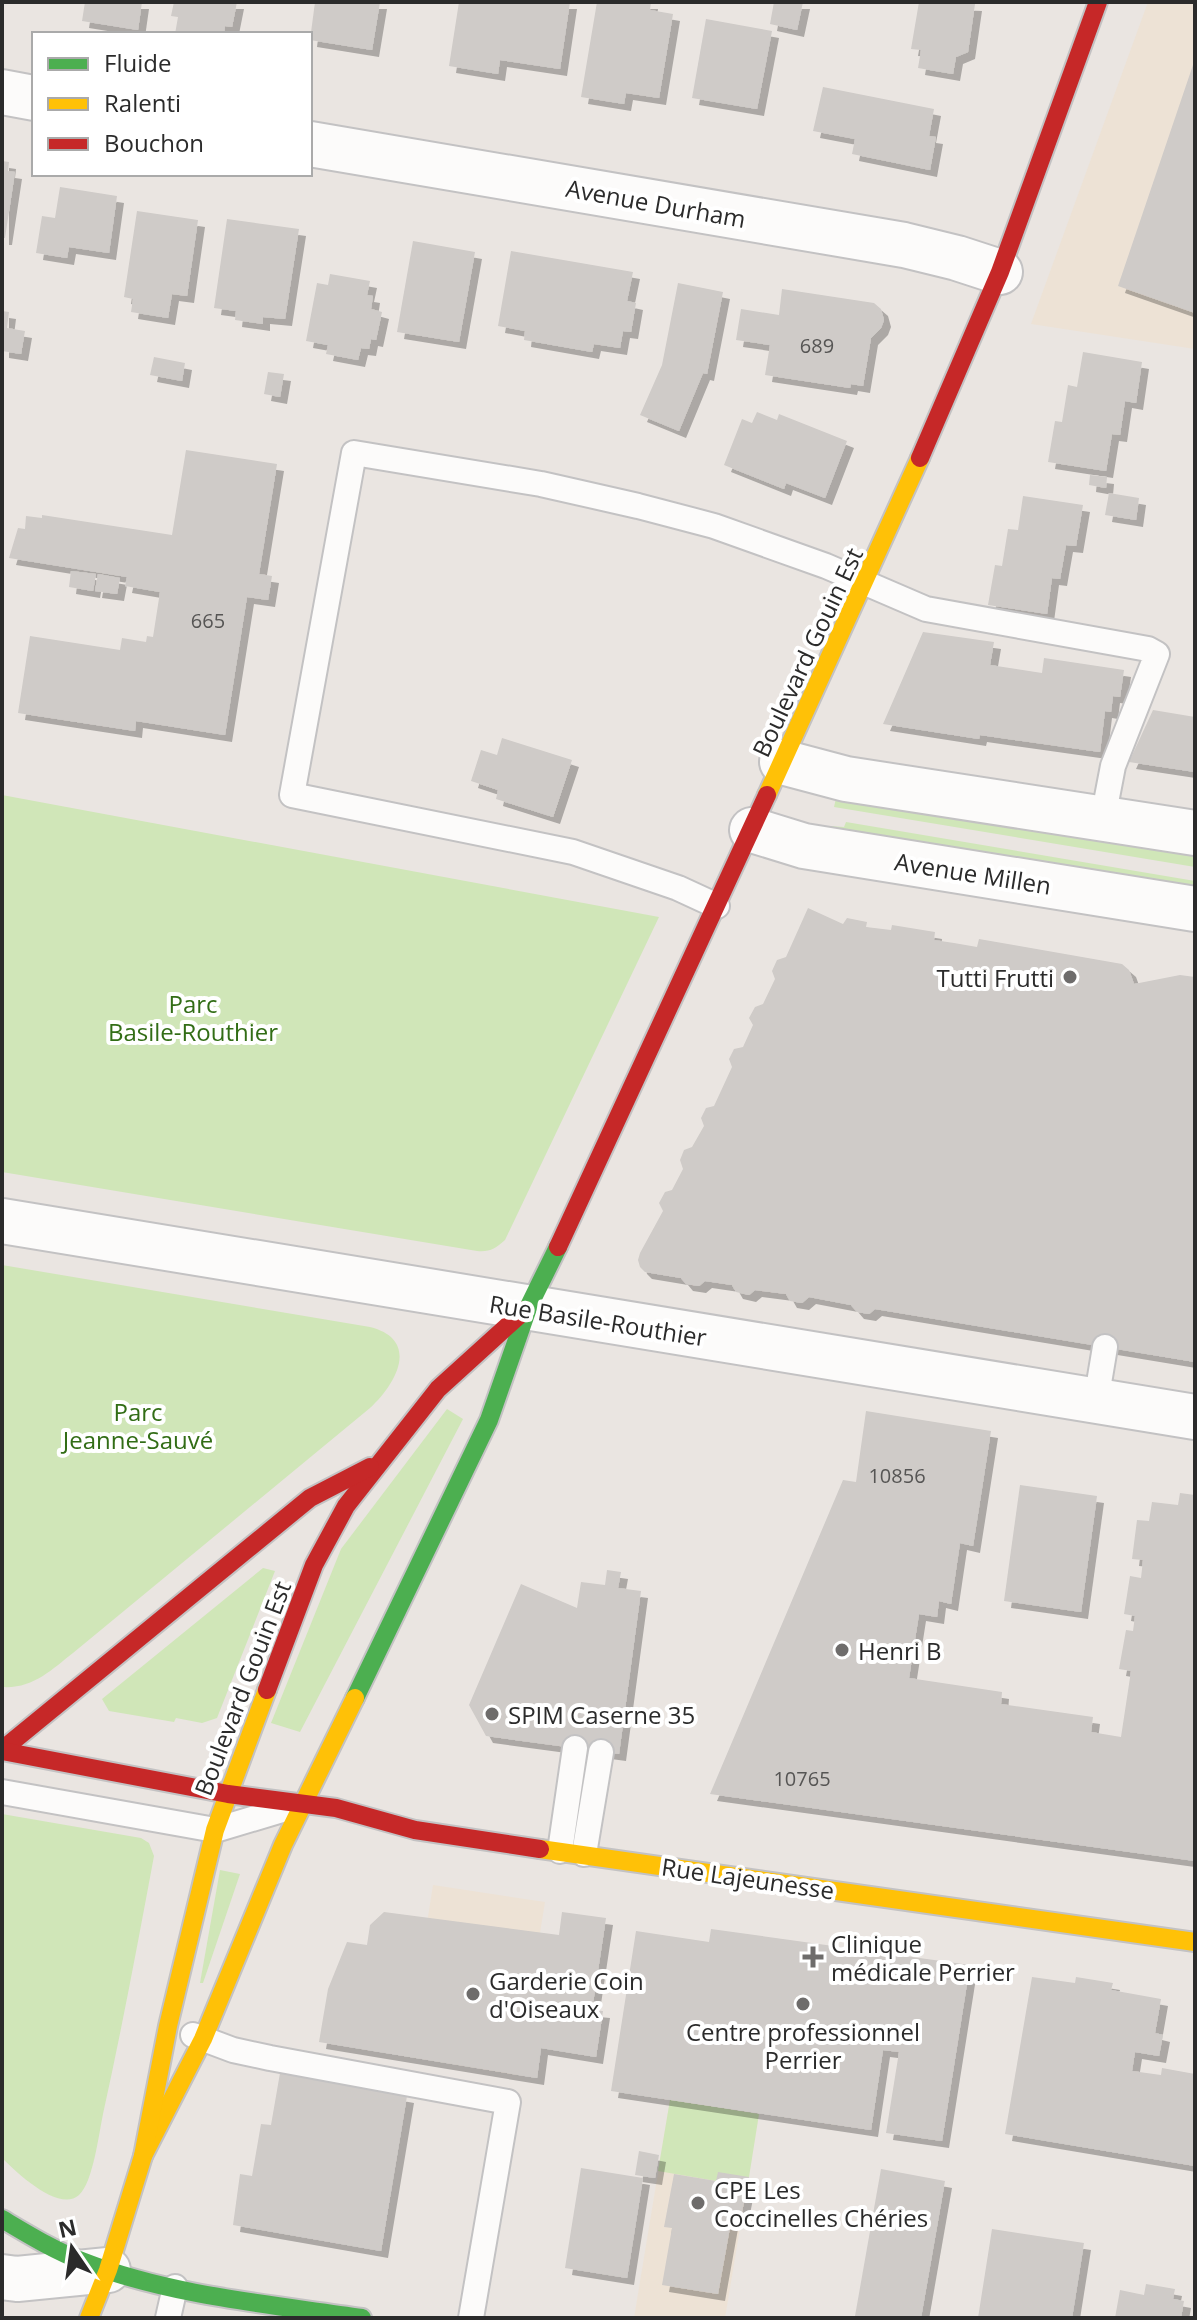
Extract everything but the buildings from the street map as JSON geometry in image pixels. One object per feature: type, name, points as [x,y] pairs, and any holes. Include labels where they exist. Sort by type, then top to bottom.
[{"type":"street","name":"Boulevard Gouin Est","points":[[143,2156],[203,2039],[270,1874],[484,1432],[528,1308],[865,583],[1000,272],[1098,2]]},
{"type":"street","points":[[2,92],[32,98]]},
{"type":"street","name":"Avenue Durham","points":[[312,144],[874,240],[938,252],[1000,272]]},
{"type":"street","points":[[782,762],[846,779],[1195,833]]},
{"type":"street","name":"Avenue Millen","points":[[752,830],[804,846],[1195,909]]},
{"type":"street","name":"Rue Basile-Routhier","points":[[2,1221],[1195,1417]]},
{"type":"street","name":"Boulevard Gouin Est","points":[[89,2318],[108,2270],[143,2156],[168,2026],[215,1830],[323,1547],[346,1506],[438,1389],[528,1308]]},
{"type":"street","points":[[2,1751],[310,1498],[381,1461]]},
{"type":"street","name":"Rue Lajeunesse","points":[[2,1751],[228,1794],[336,1808],[415,1830],[1195,1942]]},
{"type":"street","points":[[2,2219],[53,2250],[108,2270],[175,2287],[362,2318]]},
{"type":"street","points":[[2,2277],[17,2279],[108,2270]]},
{"type":"lane","points":[[717,906],[678,888],[573,852],[292,795],[354,453],[541,484],[650,509],[714,526],[826,566],[944,614],[1142,647],[1157,654],[1113,766],[1103,818]]},
{"type":"lane","points":[[1096,1401],[1105,1347]]},
{"type":"lane","points":[[572,1852],[575,1748]]},
{"type":"lane","points":[[572,1852],[601,1752]]},
{"type":"lane","name":"Rue Lajeunesse","points":[[2,1792],[215,1830],[303,1804]]},
{"type":"lane","points":[[168,2026],[233,2050],[508,2102],[471,2318]]},
{"type":"lane","points":[[168,2318],[175,2287]]},
{"type":"shaded area","points":[[1148,2],[1195,2],[1195,349],[1031,324]]},
{"type":"shaded area","name":"Garderie Coin d'Oiseaux","points":[[433,1885],[545,1902],[517,2075],[406,2056]]},
{"type":"shaded area","name":"CPE Les Coccinelles Chéries","points":[[670,2100],[759,2114],[725,2318],[634,2318]]},
{"type":"green space","points":[[837,794],[1195,854],[1195,867],[834,807]]},
{"type":"green space","name":"Parc Basile-Routhier","points":[[2,795],[659,917],[505,1240],[492,1249],[477,1251],[2,1172]]},
{"type":"green space","points":[[846,822],[1195,881],[1195,892],[828,832],[829,826],[844,827]]},
{"type":"green space","name":"Parc Jeanne-Sauvé","points":[[2,1265],[370,1327],[386,1333],[399,1352],[395,1375],[370,1408],[57,1666],[32,1682],[13,1687],[2,1687]]},
{"type":"green space","points":[[447,1409],[463,1419],[300,1732],[271,1723],[341,1549]]},
{"type":"green space","points":[[263,1568],[275,1571],[217,1718],[202,1723],[176,1718],[174,1722],[109,1711],[102,1699]]},
{"type":"green space","points":[[2,1814],[141,1838],[149,1843],[154,1856],[95,2157],[84,2189],[71,2199],[60,2199],[38,2188],[2,2158]]},
{"type":"green space","points":[[220,1870],[240,1874],[203,1983],[200,1983]]},
{"type":"green space","points":[[670,2100],[759,2114],[749,2177],[716,2181],[658,2171]]},
{"type":"traffic: fast","points":[[355,1698],[489,1420],[528,1308],[558,1247]]},
{"type":"traffic: fast","points":[[2,2219],[73,2258],[117,2274],[221,2298],[362,2318]]},
{"type":"traffic: slow","points":[[767,795],[920,458]]},
{"type":"traffic: slow","points":[[89,2318],[108,2270],[143,2156],[168,2026],[215,1830],[267,1690]]},
{"type":"traffic: slow","points":[[143,2156],[203,2039],[283,1845],[355,1698]]},
{"type":"traffic: slow","points":[[540,1849],[1195,1942]]},
{"type":"traffic: jam","points":[[920,458],[1000,272],[1098,2]]},
{"type":"traffic: jam","points":[[558,1247],[767,795]]},
{"type":"traffic: jam","points":[[267,1690],[314,1565],[346,1506],[438,1389],[525,1310]]},
{"type":"traffic: jam","points":[[2,1750],[310,1498],[370,1467]]},
{"type":"traffic: jam","points":[[2,1751],[228,1794],[336,1808],[415,1830],[540,1849]]},
{"type":"place","name":"Tutti Frutti","points":[[1070,977]]},
{"type":"place","name":"Henri B","points":[[842,1650]]},
{"type":"place","name":"SPIM Caserne 35","points":[[492,1714]]},
{"type":"place","name":"Clinique médicale Perrier","points":[[813,1957]]},
{"type":"place","name":"Garderie Coin d'Oiseaux","points":[[473,1994]]},
{"type":"place","name":"Centre professionnel Perrier","points":[[803,2004]]},
{"type":"place","name":"CPE Les Coccinelles Chéries","points":[[698,2203]]}]
